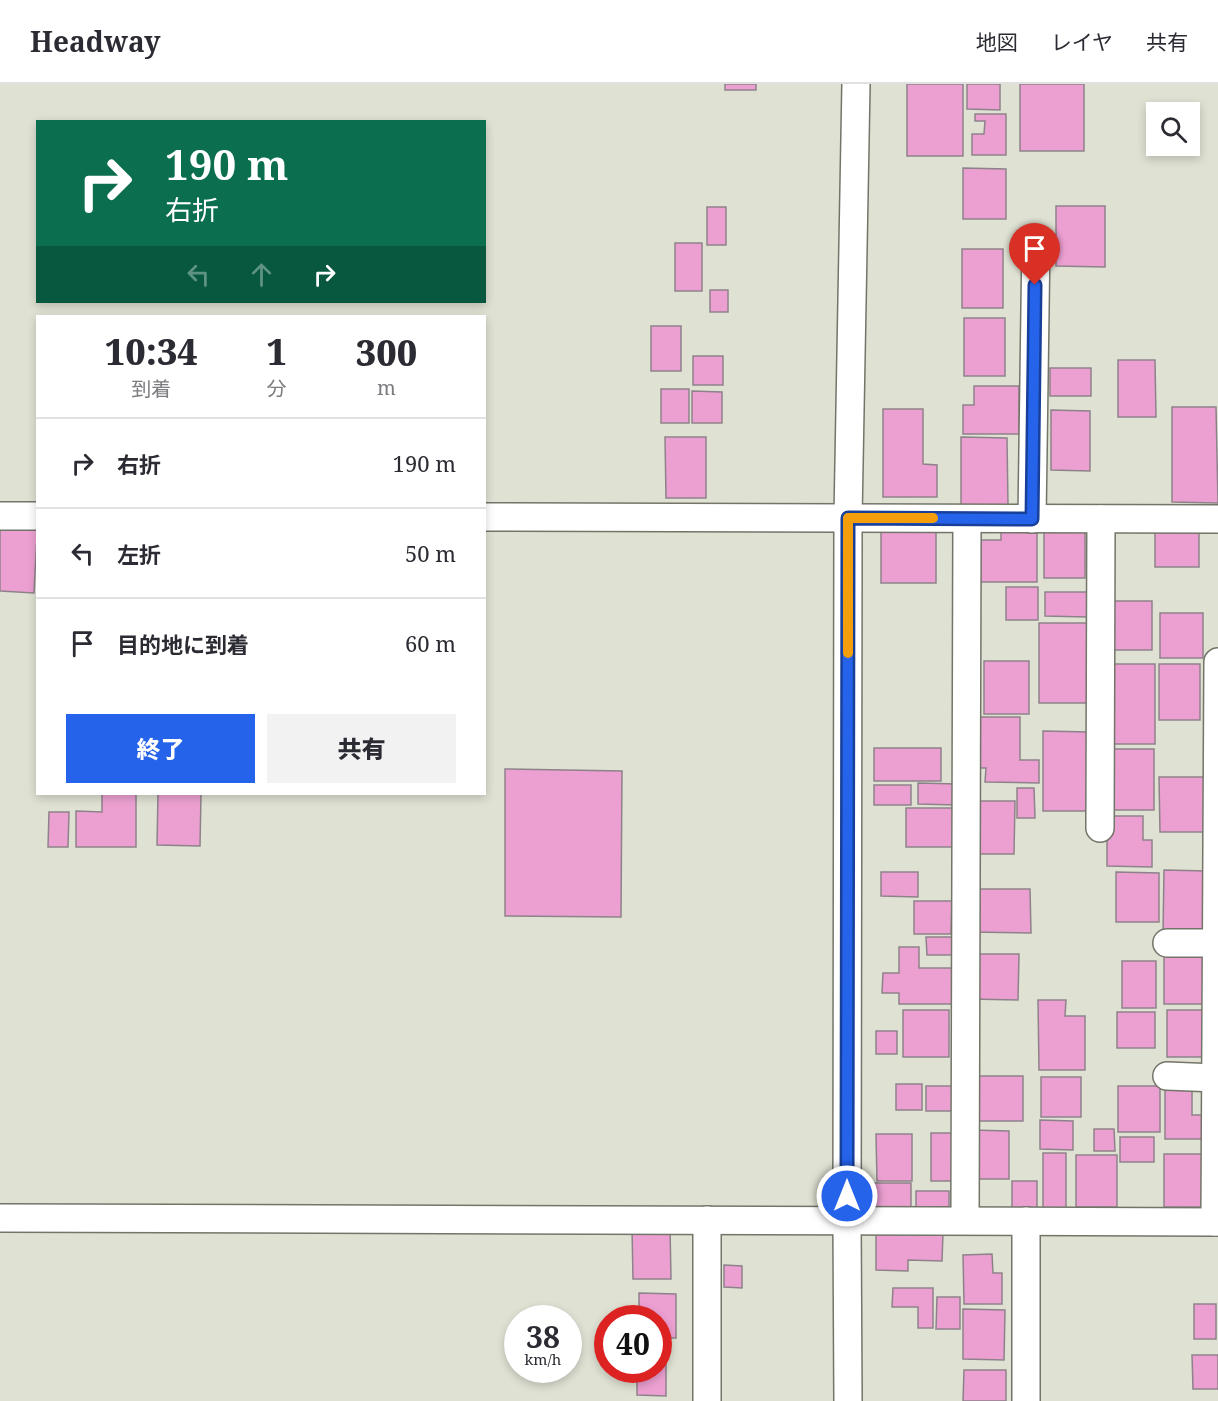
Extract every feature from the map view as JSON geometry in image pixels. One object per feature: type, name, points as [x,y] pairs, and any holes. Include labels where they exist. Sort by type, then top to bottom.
[{"type":"street","points":[[848,1401],[848,518],[856,84]]},
{"type":"street","points":[[1032,519],[1036,239]]},
{"type":"street","points":[[0,516],[36,516]]},
{"type":"street","points":[[486,517],[1218,519]]},
{"type":"street","points":[[965,1220],[967,519]]},
{"type":"street","points":[[1100,828],[1101,519]]},
{"type":"street","points":[[0,1218],[1216,1222],[1218,662]]},
{"type":"street","points":[[1167,943],[1216,943]]},
{"type":"street","points":[[1167,1076],[1216,1078]]},
{"type":"street","points":[[707,1220],[707,1401]]},
{"type":"street","points":[[1026,1221],[1026,1401]]},
{"type":"building","points":[[725,84],[756,84],[756,90],[725,90]]},
{"type":"building","points":[[907,84],[963,84],[963,156],[907,156]]},
{"type":"building","points":[[967,84],[1000,84],[1000,110],[967,109]]},
{"type":"building","points":[[1020,84],[1084,84],[1084,151],[1020,151]]},
{"type":"building","points":[[975,114],[1006,114],[1006,155],[972,155],[972,134],[984,134],[985,121],[975,121]]},
{"type":"building","points":[[963,168],[1006,169],[1006,219],[963,219]]},
{"type":"building","points":[[1056,206],[1105,206],[1105,267],[1056,266]]},
{"type":"building","points":[[707,207],[726,207],[726,245],[707,245]]},
{"type":"building","points":[[675,243],[702,243],[702,291],[675,291]]},
{"type":"building","points":[[962,249],[1003,249],[1003,308],[962,308]]},
{"type":"building","points":[[710,290],[728,290],[728,312],[710,312]]},
{"type":"building","points":[[964,318],[1005,318],[1005,376],[964,376]]},
{"type":"building","points":[[651,326],[681,326],[681,371],[651,371]]},
{"type":"building","points":[[693,356],[723,356],[723,385],[693,385]]},
{"type":"building","points":[[1118,360],[1155,360],[1156,417],[1118,417]]},
{"type":"building","points":[[1050,368],[1091,368],[1091,396],[1050,396]]},
{"type":"building","points":[[974,386],[1019,386],[1019,434],[963,434],[963,405],[974,405]]},
{"type":"building","points":[[661,389],[689,389],[689,423],[661,423]]},
{"type":"building","points":[[692,391],[722,392],[722,423],[692,423]]},
{"type":"building","points":[[1172,407],[1216,407],[1218,503],[1172,502]]},
{"type":"building","points":[[883,409],[923,409],[923,464],[937,465],[937,497],[883,497]]},
{"type":"building","points":[[1051,410],[1090,411],[1090,471],[1051,470]]},
{"type":"building","points":[[665,437],[706,437],[706,498],[666,498]]},
{"type":"building","points":[[961,437],[1007,438],[1008,505],[961,505]]},
{"type":"building","points":[[0,517],[36,518],[34,593],[0,591]]},
{"type":"building","points":[[1001,521],[1037,521],[1037,582],[971,582],[971,540],[1001,540]]},
{"type":"building","points":[[1155,524],[1199,524],[1199,567],[1155,567]]},
{"type":"building","points":[[881,528],[936,528],[936,583],[881,583]]},
{"type":"building","points":[[1085,528],[1085,578],[1044,578],[1044,529]]},
{"type":"building","points":[[1006,587],[1038,587],[1038,620],[1006,620]]},
{"type":"building","points":[[1045,592],[1087,592],[1087,617],[1045,616]]},
{"type":"building","points":[[1105,601],[1152,601],[1152,650],[1105,650]]},
{"type":"building","points":[[1160,613],[1203,613],[1203,658],[1160,658]]},
{"type":"building","points":[[1039,623],[1089,623],[1089,703],[1039,703]]},
{"type":"building","points":[[984,661],[1029,661],[1029,714],[984,714]]},
{"type":"building","points":[[1102,664],[1155,664],[1155,744],[1103,744]]},
{"type":"building","points":[[1159,664],[1200,664],[1200,720],[1159,720]]},
{"type":"building","points":[[977,717],[1020,717],[1020,760],[1039,760],[1039,783],[985,782],[986,768],[977,768]]},
{"type":"building","points":[[1043,731],[1089,732],[1090,811],[1043,811]]},
{"type":"building","points":[[874,748],[941,748],[941,781],[874,781]]},
{"type":"building","points":[[1104,749],[1154,749],[1154,810],[1105,810]]},
{"type":"building","points":[[505,769],[622,771],[621,917],[505,916]]},
{"type":"building","points":[[1159,777],[1208,777],[1208,832],[1160,832]]},
{"type":"building","points":[[918,783],[957,784],[957,805],[918,804]]},
{"type":"building","points":[[874,785],[911,785],[911,805],[874,805]]},
{"type":"building","points":[[1017,788],[1034,788],[1035,818],[1017,818]]},
{"type":"building","points":[[102,795],[136,795],[136,847],[76,847],[76,811],[102,812]]},
{"type":"building","points":[[158,795],[201,795],[200,846],[157,845]]},
{"type":"building","points":[[972,801],[1015,801],[1014,854],[972,854]]},
{"type":"building","points":[[906,808],[956,808],[956,847],[906,847]]},
{"type":"building","points":[[49,812],[69,812],[68,847],[48,847]]},
{"type":"building","points":[[1107,816],[1143,816],[1143,840],[1152,840],[1152,867],[1107,866]]},
{"type":"building","points":[[1164,870],[1207,871],[1207,934],[1163,934]]},
{"type":"building","points":[[881,872],[918,872],[918,897],[881,896]]},
{"type":"building","points":[[1116,872],[1159,873],[1159,922],[1116,922]]},
{"type":"building","points":[[971,889],[1030,889],[1031,933],[971,932]]},
{"type":"building","points":[[914,901],[952,901],[951,934],[914,934]]},
{"type":"building","points":[[926,937],[954,937],[954,955],[927,955]]},
{"type":"building","points":[[899,947],[919,947],[919,968],[954,968],[954,1004],[899,1004],[899,993],[882,993],[883,973],[899,973]]},
{"type":"building","points":[[1164,951],[1206,951],[1206,1004],[1164,1004]]},
{"type":"building","points":[[970,954],[1019,954],[1018,1000],[970,999]]},
{"type":"building","points":[[1122,961],[1156,961],[1156,1008],[1122,1008]]},
{"type":"building","points":[[1038,1000],[1066,1000],[1065,1016],[1085,1016],[1085,1070],[1039,1070]]},
{"type":"building","points":[[903,1010],[949,1010],[949,1057],[903,1057]]},
{"type":"building","points":[[1167,1010],[1208,1010],[1208,1057],[1167,1057]]},
{"type":"building","points":[[1117,1012],[1155,1012],[1155,1048],[1117,1048]]},
{"type":"building","points":[[876,1031],[897,1031],[897,1054],[876,1054]]},
{"type":"building","points":[[978,1076],[1023,1076],[1023,1121],[978,1121]]},
{"type":"building","points":[[1041,1077],[1081,1077],[1081,1117],[1041,1117]]},
{"type":"building","points":[[896,1084],[922,1084],[922,1110],[896,1110]]},
{"type":"building","points":[[926,1086],[957,1086],[957,1111],[926,1111]]},
{"type":"building","points":[[1118,1086],[1160,1086],[1160,1132],[1118,1132]]},
{"type":"building","points":[[1165,1088],[1192,1088],[1192,1115],[1209,1115],[1209,1139],[1165,1139]]},
{"type":"building","points":[[1040,1120],[1073,1121],[1073,1150],[1040,1149]]},
{"type":"building","points":[[1094,1129],[1114,1129],[1115,1151],[1094,1151]]},
{"type":"building","points":[[972,1130],[1009,1131],[1009,1179],[972,1179]]},
{"type":"building","points":[[931,1133],[957,1133],[958,1181],[931,1181]]},
{"type":"building","points":[[876,1134],[912,1134],[912,1181],[877,1181]]},
{"type":"building","points":[[1120,1137],[1154,1137],[1154,1162],[1120,1162]]},
{"type":"building","points":[[1043,1153],[1066,1153],[1066,1210],[1043,1210]]},
{"type":"building","points":[[1164,1154],[1204,1154],[1204,1207],[1164,1207]]},
{"type":"building","points":[[1076,1155],[1117,1155],[1117,1207],[1076,1207]]},
{"type":"building","points":[[1012,1181],[1037,1181],[1037,1209],[1012,1209]]},
{"type":"building","points":[[874,1183],[911,1183],[911,1216],[875,1215]]},
{"type":"building","points":[[916,1191],[949,1191],[949,1216],[916,1216]]},
{"type":"building","points":[[670,1226],[671,1279],[633,1279],[632,1227]]},
{"type":"building","points":[[876,1233],[943,1233],[942,1261],[908,1260],[908,1271],[876,1270]]},
{"type":"building","points":[[992,1254],[993,1273],[1002,1273],[1002,1304],[964,1304],[963,1255]]},
{"type":"building","points":[[724,1265],[742,1266],[742,1288],[724,1287]]},
{"type":"building","points":[[893,1288],[933,1288],[933,1328],[918,1328],[918,1307],[892,1307]]},
{"type":"building","points":[[639,1293],[676,1294],[676,1338],[672,1338],[672,1305],[639,1305]]},
{"type":"building","points":[[937,1297],[960,1297],[960,1329],[936,1329]]},
{"type":"building","points":[[1194,1304],[1216,1304],[1216,1339],[1194,1339]]},
{"type":"building","points":[[963,1309],[1005,1310],[1004,1360],[963,1359]]},
{"type":"building","points":[[1192,1355],[1218,1355],[1218,1389],[1193,1389]]},
{"type":"building","points":[[964,1370],[1006,1370],[1006,1401],[963,1401]]},
{"type":"building","points":[[637,1383],[666,1383],[666,1396],[637,1395]]},
{"type":"slow traffic","points":[[848,653],[848,518],[933,518]]},
{"type":"route","points":[[847,1196],[848,518],[1032,519],[1035,285]]}]
